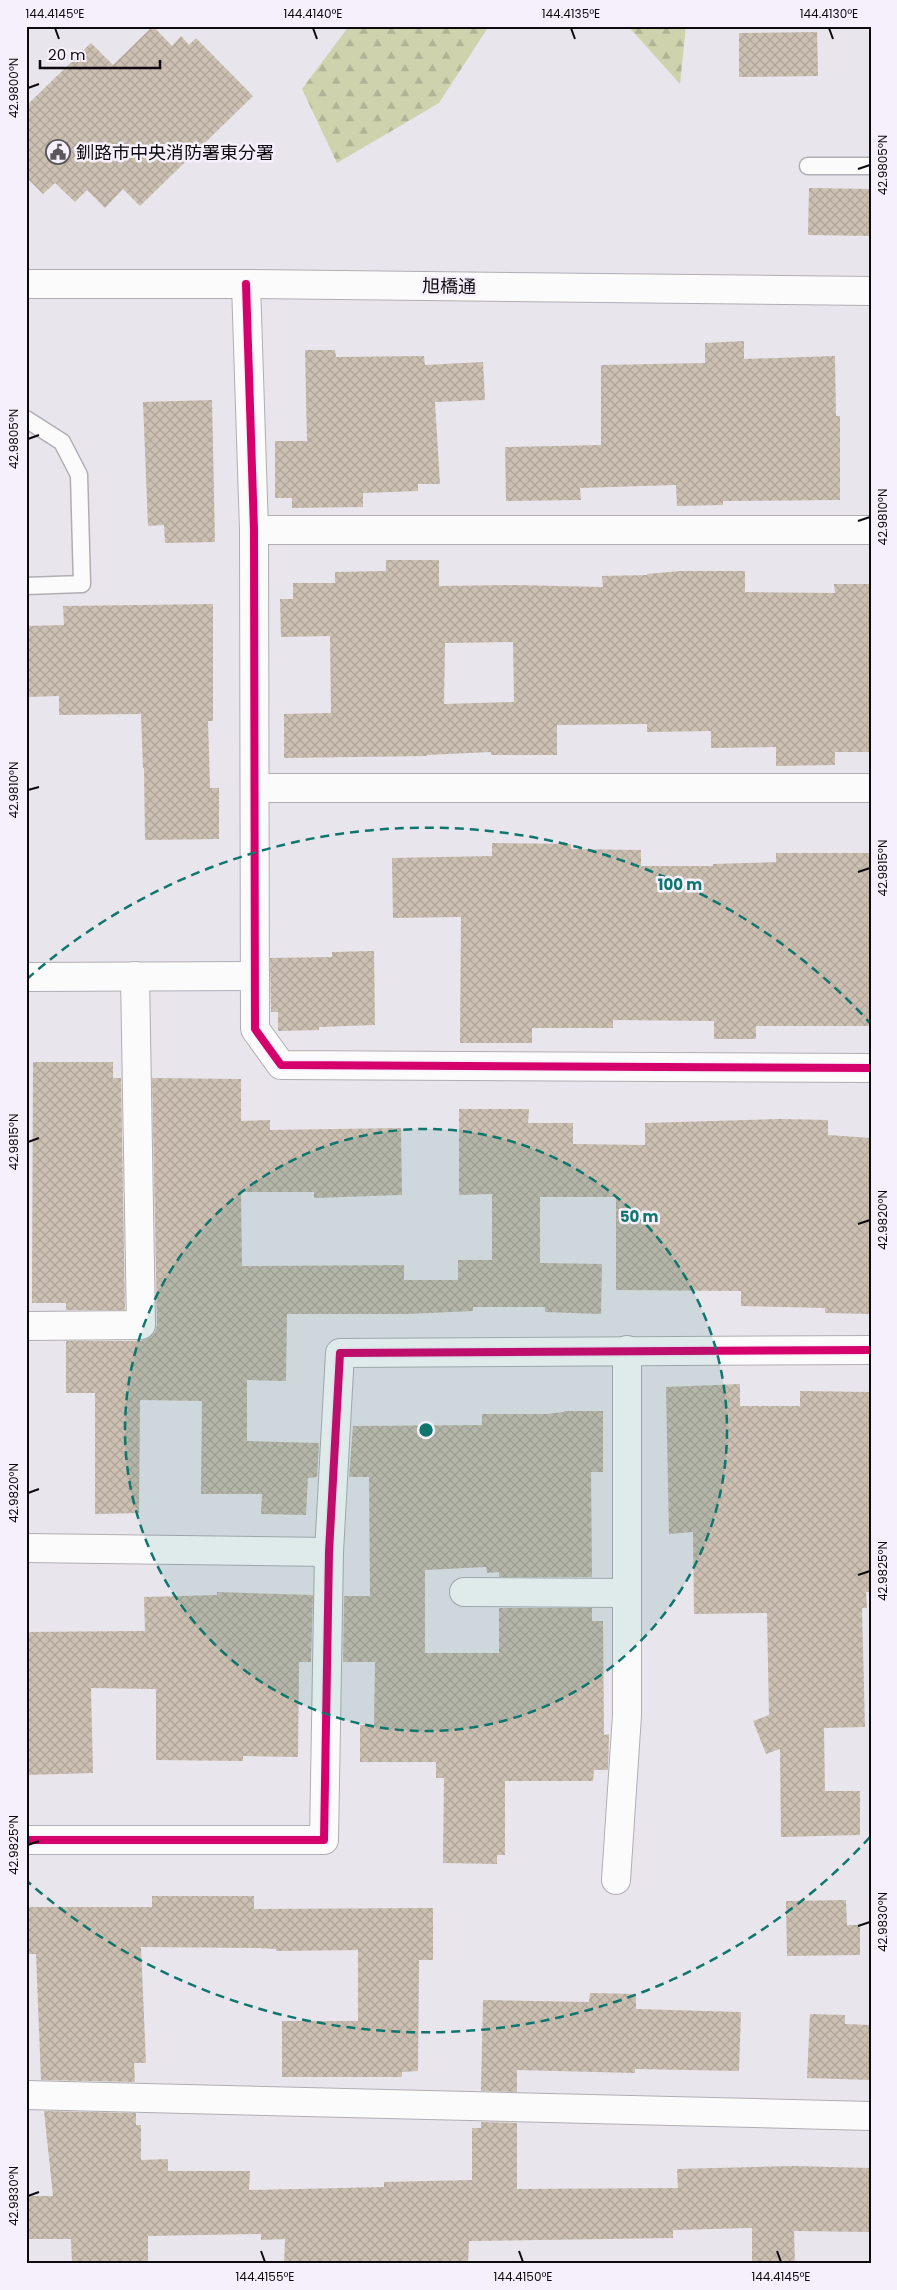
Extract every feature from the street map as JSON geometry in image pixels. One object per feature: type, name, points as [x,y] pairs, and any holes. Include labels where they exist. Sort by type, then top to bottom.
[{"type":"street","name":"旭橋通","points":[[26,284],[246,284],[871,291]]},
{"type":"street","points":[[246,284],[254,530],[255,1029],[281,1065],[871,1068]]},
{"type":"street","points":[[254,530],[871,530]]},
{"type":"street","points":[[255,788],[871,788]]},
{"type":"street","points":[[26,1326],[142,1326],[135,976]]},
{"type":"street","points":[[26,977],[255,976]]},
{"type":"street","points":[[616,1880],[626,1715],[627,1350]]},
{"type":"street","points":[[26,1840],[324,1840],[329,1552],[340,1353],[871,1350]]},
{"type":"street","points":[[26,1548],[329,1552]]},
{"type":"street","points":[[464,1592],[627,1593]]},
{"type":"street","points":[[26,2095],[871,2116]]},
{"type":"lane","points":[[808,166],[871,166]]},
{"type":"lane","points":[[26,419],[62,442],[79,475],[82,584],[26,586]]},
{"type":"green space","points":[[349,26],[489,26],[439,103],[337,163],[302,89]]},
{"type":"green space","points":[[628,26],[686,26],[680,84]]},
{"type":"building","points":[[153,26],[172,46],[181,36],[189,45],[196,38],[253,96],[140,206],[123,189],[105,208],[87,190],[75,202],[55,183],[43,194],[26,177],[26,106],[91,43],[113,65]]},
{"type":"building","points":[[817,32],[818,76],[739,77],[739,33]]},
{"type":"building","points":[[809,188],[871,189],[871,236],[808,235]]},
{"type":"building","points":[[744,341],[744,359],[835,356],[836,416],[840,416],[840,500],[723,501],[723,505],[677,506],[676,485],[580,488],[581,500],[506,501],[505,447],[601,445],[601,365],[705,363],[705,343]]},
{"type":"building","points":[[305,350],[335,350],[336,357],[424,356],[425,365],[483,362],[485,400],[435,402],[440,484],[418,484],[418,491],[363,493],[363,507],[292,508],[292,498],[275,498],[275,441],[307,441]]},
{"type":"building","points":[[212,400],[215,542],[165,543],[164,525],[148,526],[143,402]]},
{"type":"building","points":[[386,560],[439,560],[439,586],[603,587],[602,576],[647,575],[680,571],[745,571],[745,592],[835,593],[834,584],[871,584],[871,752],[835,752],[835,765],[776,766],[776,747],[711,748],[711,731],[647,732],[647,724],[557,725],[557,755],[491,755],[491,752],[427,756],[284,758],[284,714],[331,713],[330,636],[281,637],[280,599],[293,599],[293,583],[335,583],[335,572],[386,571]],"holes":[[[513,642],[514,702],[444,704],[445,643]]]},
{"type":"building","points":[[213,604],[213,721],[208,721],[210,788],[219,788],[219,839],[145,840],[141,714],[59,715],[59,696],[26,697],[26,626],[64,625],[63,606]]},
{"type":"building","points":[[492,843],[571,844],[571,849],[641,850],[641,866],[713,866],[713,864],[776,862],[776,853],[871,853],[871,1026],[756,1026],[756,1039],[714,1039],[714,1021],[613,1020],[613,1028],[532,1028],[532,1043],[460,1043],[461,917],[393,918],[392,858],[492,856]]},
{"type":"building","points":[[374,951],[375,1025],[319,1027],[319,1030],[278,1031],[278,1012],[271,1012],[270,958],[332,957],[332,952]]},
{"type":"building","points":[[33,1062],[113,1062],[113,1078],[121,1078],[125,1310],[66,1310],[66,1303],[32,1303]]},
{"type":"building","points":[[152,1078],[241,1079],[241,1121],[270,1120],[270,1130],[401,1128],[402,1195],[314,1198],[314,1192],[241,1192],[242,1266],[404,1265],[404,1280],[458,1280],[458,1260],[492,1260],[492,1194],[459,1195],[459,1109],[529,1109],[528,1123],[573,1123],[573,1144],[645,1145],[645,1123],[779,1119],[828,1120],[828,1135],[871,1138],[871,1314],[825,1313],[825,1308],[741,1306],[741,1291],[616,1290],[616,1197],[540,1197],[540,1263],[602,1264],[601,1314],[545,1312],[545,1307],[473,1307],[473,1311],[407,1314],[287,1314],[286,1381],[247,1380],[247,1441],[319,1443],[317,1477],[308,1478],[306,1515],[261,1514],[262,1494],[201,1494],[202,1401],[140,1400],[139,1513],[95,1514],[95,1393],[66,1393],[66,1341],[141,1341],[149,1338],[155,1332],[157,1325]]},
{"type":"building","points":[[740,1384],[740,1406],[800,1406],[800,1391],[871,1392],[871,1592],[866,1592],[867,1608],[862,1608],[865,1727],[824,1728],[825,1791],[860,1791],[860,1835],[781,1837],[780,1749],[766,1754],[753,1721],[769,1715],[767,1613],[694,1614],[693,1532],[669,1534],[666,1387]]},
{"type":"building","points":[[564,1411],[603,1411],[603,1472],[591,1472],[592,1577],[499,1577],[499,1572],[487,1573],[486,1567],[425,1570],[425,1653],[499,1653],[499,1608],[592,1608],[592,1621],[603,1621],[604,1735],[609,1734],[608,1770],[594,1770],[593,1781],[505,1781],[505,1855],[497,1855],[497,1864],[443,1863],[444,1778],[436,1778],[436,1762],[360,1762],[360,1725],[374,1725],[375,1662],[343,1662],[344,1596],[370,1596],[369,1477],[349,1477],[353,1426],[482,1425],[482,1414],[547,1414]]},
{"type":"building","points":[[217,1592],[313,1595],[311,1662],[299,1662],[298,1757],[243,1756],[243,1761],[156,1760],[156,1689],[91,1688],[93,1773],[26,1775],[26,1632],[145,1631],[144,1597],[217,1595]]},
{"type":"building","points":[[152,1896],[254,1896],[254,1909],[433,1908],[433,1960],[419,1960],[418,2071],[402,2072],[402,2077],[282,2077],[282,2021],[358,2021],[358,1950],[276,1951],[276,1949],[258,1948],[141,1947],[146,2063],[134,2063],[135,2082],[41,2080],[36,1954],[29,1954],[29,1907],[152,1907]]},
{"type":"building","points":[[846,1900],[847,1925],[860,1925],[860,1955],[787,1956],[786,1901]]},
{"type":"building","points":[[590,1993],[636,1994],[636,2009],[741,2012],[739,2071],[635,2069],[635,2073],[517,2070],[517,2092],[481,2091],[483,2000],[589,2002]]},
{"type":"building","points":[[810,2014],[845,2015],[845,2024],[871,2025],[871,2080],[807,2078]]},
{"type":"building","points":[[44,2111],[136,2113],[136,2125],[141,2125],[141,2160],[168,2159],[168,2171],[250,2171],[249,2190],[384,2187],[384,2182],[472,2180],[472,2128],[481,2128],[481,2122],[517,2123],[517,2189],[678,2188],[677,2169],[793,2166],[871,2168],[871,2232],[794,2231],[795,2264],[752,2264],[752,2228],[673,2230],[673,2238],[469,2241],[468,2264],[284,2264],[285,2239],[261,2240],[261,2234],[148,2236],[148,2264],[72,2264],[71,2239],[26,2239],[26,2196],[53,2196]]},
{"type":"cycle path","points":[[246,284],[254,530],[255,1029],[281,1065],[871,1068]]},
{"type":"cycle path","points":[[26,1840],[324,1840],[329,1552],[340,1353],[871,1350]]},
{"type":"place","name":"釧路市中央消防署東分署","points":[[58,152]]}]
